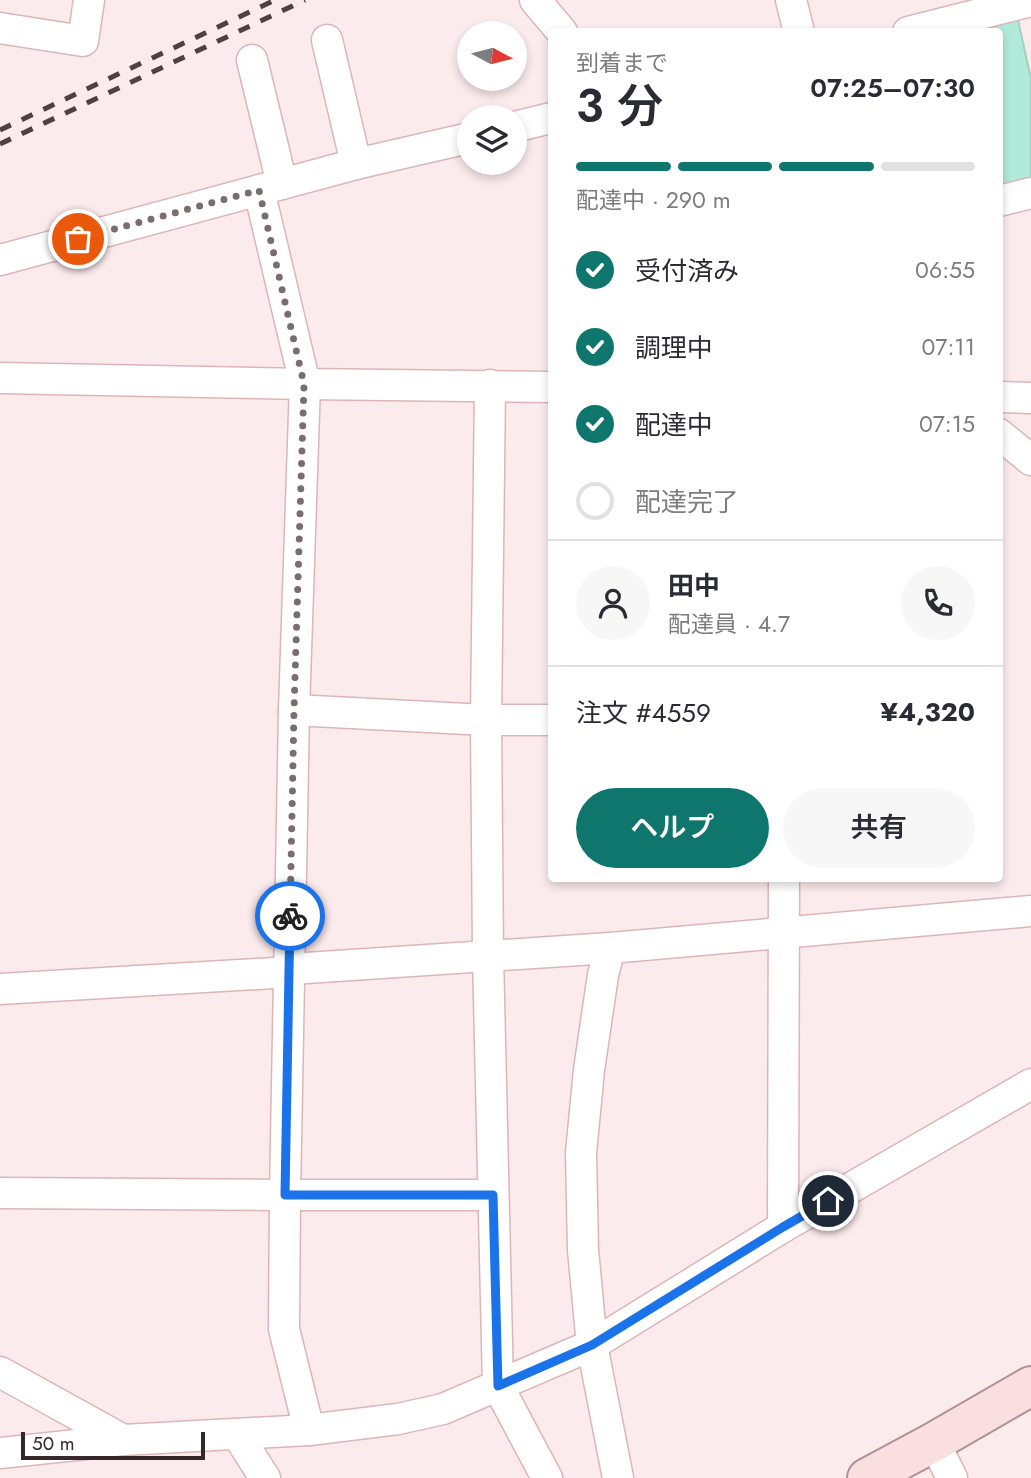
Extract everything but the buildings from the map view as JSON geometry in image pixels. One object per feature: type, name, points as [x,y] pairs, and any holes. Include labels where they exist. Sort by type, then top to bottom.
[{"type":"main road","points":[[867,1478],[1031,1386]]},
{"type":"street","points":[[0,28],[83,41],[89,0]]},
{"type":"street","points":[[535,0],[559,28]]},
{"type":"street","points":[[791,0],[798,28]]},
{"type":"street","points":[[927,28],[1026,7]]},
{"type":"street","points":[[327,40],[356,164]]},
{"type":"street","points":[[252,60],[304,384],[294,710],[284,1329],[309,1430]]},
{"type":"street","points":[[527,124],[548,119]]},
{"type":"street","points":[[0,260],[356,164],[457,141]]},
{"type":"street","points":[[1003,200],[1031,193]]},
{"type":"street","points":[[0,378],[548,387]]},
{"type":"street","points":[[490,385],[486,720],[488,955],[498,1386],[547,1478]]},
{"type":"street","points":[[1003,397],[1031,398]]},
{"type":"street","points":[[1003,438],[1031,460]]},
{"type":"street","points":[[294,710],[486,720],[548,720]]},
{"type":"street","points":[[783,1227],[784,882]]},
{"type":"street","points":[[0,989],[610,948],[1031,911]]},
{"type":"street","points":[[610,948],[603,975],[589,1070],[581,1153],[583,1250],[592,1345],[618,1478]]},
{"type":"street","points":[[0,1453],[123,1440],[309,1430],[398,1419],[443,1409],[592,1345],[783,1227],[1031,1084]]},
{"type":"street","points":[[0,1193],[493,1195]]},
{"type":"street","points":[[0,1372],[123,1440]]},
{"type":"street","points":[[237,1434],[265,1478]]},
{"type":"street","points":[[934,1442],[952,1478]]},
{"type":"railway","points":[[0,130],[275,0]]},
{"type":"railway","points":[[0,144],[305,0]]},
{"type":"way so far","points":[[78,239],[259,190],[304,384],[290,916]]},
{"type":"route","points":[[290,916],[285,1195],[493,1195],[498,1386],[592,1345],[828,1201]]}]
